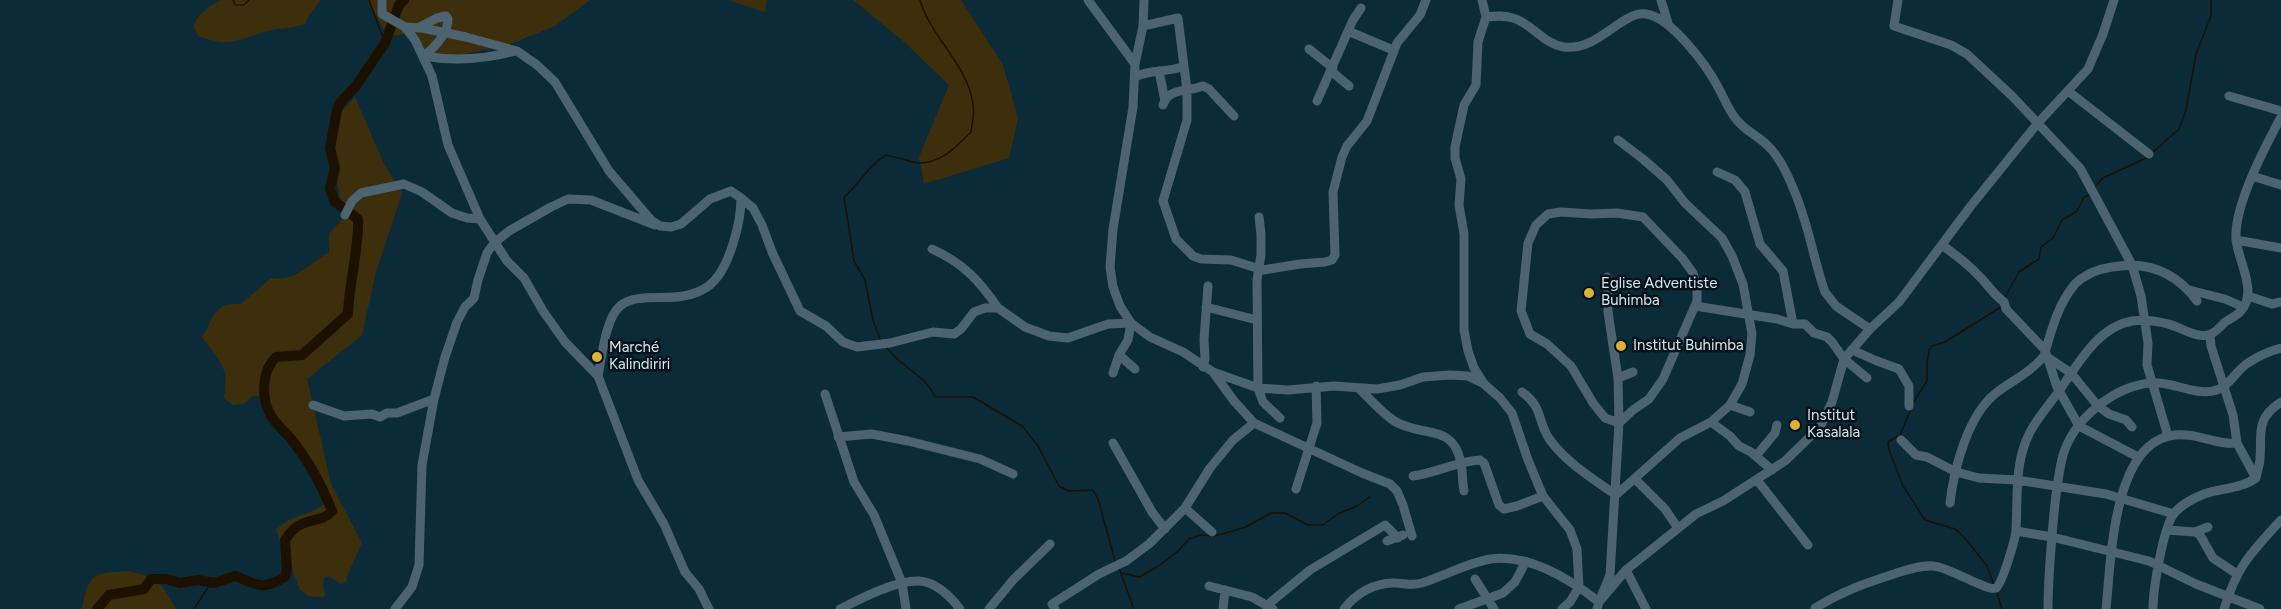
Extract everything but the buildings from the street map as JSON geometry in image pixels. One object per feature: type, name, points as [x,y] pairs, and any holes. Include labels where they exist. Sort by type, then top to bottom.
[{"type":"street","points":[[382,0],[382,14],[401,25],[517,51],[537,65],[555,82],[609,171],[630,198],[660,226]]},
{"type":"street","points":[[1088,0],[1135,64]]},
{"type":"street","points":[[1144,0],[1143,26],[1135,64],[1130,130],[1113,229],[1110,267],[1113,287],[1120,306],[1131,323],[1150,337],[1183,352],[1203,367],[1258,388],[1288,390],[1316,386],[1377,389],[1400,385],[1424,377],[1450,375],[1468,376],[1484,384],[1500,398],[1512,414],[1543,496],[1570,530],[1577,549],[1579,587],[1570,602],[1562,609]]},
{"type":"street","points":[[1143,26],[1178,18],[1187,90],[1187,120],[1163,201],[1176,239],[1193,256],[1201,259],[1231,260],[1259,269],[1332,260],[1335,255],[1333,201],[1335,180],[1347,146],[1367,121],[1393,50],[1420,15],[1426,0]]},
{"type":"street","points":[[1482,0],[1486,17],[1478,42],[1476,85],[1464,105],[1459,121],[1455,159],[1461,178],[1459,205],[1464,234],[1462,285],[1464,330],[1468,351],[1484,384]]},
{"type":"street","points":[[1661,0],[1668,23],[1718,86],[1737,121],[1768,145],[1781,163],[1794,189],[1825,292],[1836,306],[1870,329]]},
{"type":"street","points":[[1898,0],[1894,26],[1951,45],[1967,54],[2013,96],[2080,168],[2132,265],[2141,296],[2148,343],[2147,365],[2168,436]]},
{"type":"street","points":[[1598,606],[1626,570],[1678,528],[1696,514],[1723,501],[1772,470],[1820,427],[1832,402],[1844,359],[1870,329],[1899,302],[2037,124],[2088,69],[2114,0]]},
{"type":"street","points":[[1317,101],[1353,20],[1361,8]]},
{"type":"street","points":[[1486,17],[1515,18],[1529,26],[1545,40],[1562,47],[1578,47],[1594,41],[1636,15],[1647,14],[1668,23]]},
{"type":"street","points":[[418,28],[437,18],[446,16],[448,19],[448,26],[444,33],[432,50],[424,56]]},
{"type":"street","points":[[401,25],[424,56],[432,76],[448,145],[480,219],[514,270],[524,278],[543,311],[565,342],[598,376],[638,480],[664,524],[685,572],[699,589],[709,609]]},
{"type":"street","points":[[1348,32],[1393,50]]},
{"type":"street","points":[[1309,49],[1332,70],[1339,80],[1349,86]]},
{"type":"street","points":[[424,56],[453,60],[479,60],[517,51]]},
{"type":"street","points":[[1135,77],[1141,73],[1184,66]]},
{"type":"street","points":[[1159,71],[1164,103],[1172,93],[1206,87],[1234,116]]},
{"type":"street","points":[[2068,91],[2148,154]]},
{"type":"street","points":[[2229,96],[2281,111]]},
{"type":"street","points":[[1815,608],[1867,581],[1917,567],[1934,566],[1995,588],[2003,579],[2016,531],[2017,480],[2022,453],[2029,434],[2086,351],[2100,339],[2130,321],[2166,323],[2192,334],[2210,334],[2240,313],[2248,296],[2246,272],[2236,240],[2236,227],[2252,176],[2281,117]]},
{"type":"street","points":[[1616,495],[1680,438],[1711,422],[1730,405],[1742,384],[1750,356],[1752,334],[1743,284],[1722,238],[1685,203],[1667,180],[1618,140]]},
{"type":"street","points":[[1717,172],[1735,180],[1745,192],[1760,244],[1782,271],[1793,324]]},
{"type":"street","points":[[2252,176],[2281,185]]},
{"type":"street","points":[[345,215],[352,201],[361,193],[404,184],[422,192],[452,213],[480,219]]},
{"type":"street","points":[[395,609],[412,587],[419,565],[420,491],[434,399],[457,322],[465,307],[474,298],[481,271],[494,243],[517,227],[568,199],[591,200],[660,226],[671,227],[681,224],[698,208],[722,193],[731,191],[753,208],[800,311],[825,326],[843,342],[857,347],[890,343],[933,332],[954,334],[961,329],[974,312],[985,308],[998,308]]},
{"type":"street","points":[[598,376],[612,317],[619,307],[642,299],[683,296],[711,285],[729,255],[741,213],[741,198]]},
{"type":"street","points":[[1561,212],[1617,213],[1642,217],[1683,259],[1693,273],[1697,287],[1695,306],[1663,379],[1649,399],[1619,423],[1605,418],[1593,404],[1572,366],[1530,334],[1521,311],[1527,243],[1536,225],[1548,214],[1561,212]]},
{"type":"street","points":[[1259,217],[1261,244],[1257,280],[1258,388],[1263,402],[1280,418]]},
{"type":"street","points":[[2236,240],[2281,248]]},
{"type":"street","points":[[1942,245],[1961,258],[2002,300],[2006,309],[2046,354],[2071,373],[2098,405],[2109,414],[2126,420],[2133,427]]},
{"type":"street","points":[[932,249],[945,255],[972,274],[998,308],[1025,327],[1068,338],[1108,324],[1131,323]]},
{"type":"street","points":[[1950,502],[1952,480],[1972,423],[1983,405],[1997,392],[2029,372],[2046,354],[2060,306],[2075,284],[2084,276],[2100,269],[2143,265],[2159,270],[2189,290],[2225,299],[2243,308]]},
{"type":"street","points":[[1598,606],[1610,575],[1619,423],[1618,378],[1608,312],[1607,277]]},
{"type":"street","points":[[1203,367],[1208,286]]},
{"type":"street","points":[[2189,290],[2197,301]]},
{"type":"street","points":[[2248,296],[2272,304],[2281,302]]},
{"type":"street","points":[[1695,306],[1793,324],[1805,324],[1814,333],[1827,338],[1844,359],[1867,378]]},
{"type":"street","points":[[1206,307],[1257,320]]},
{"type":"street","points":[[1113,373],[1119,355],[1128,340],[1131,323]]},
{"type":"street","points":[[2210,334],[2211,346],[2233,415],[2237,442],[2256,478]]},
{"type":"street","points":[[2048,609],[2048,570],[2057,485],[2063,454],[2079,426],[2098,405],[2119,393],[2151,383],[2171,383],[2203,392],[2224,387],[2248,362],[2266,352],[2281,348]]},
{"type":"street","points":[[1852,350],[1899,369],[1909,386],[1909,406]]},
{"type":"street","points":[[2046,354],[2059,390],[2079,426],[2138,457]]},
{"type":"street","points":[[1119,355],[1135,369]]},
{"type":"street","points":[[1213,372],[1234,401],[1254,423],[1390,484],[1400,498],[1411,533],[1387,542]]},
{"type":"street","points":[[1618,378],[1633,372]]},
{"type":"street","points":[[1296,489],[1317,423],[1316,386]]},
{"type":"street","points":[[1358,388],[1398,423],[1448,436],[1454,443],[1461,463],[1464,492]]},
{"type":"street","points":[[1522,392],[1533,400],[1539,410],[1549,440],[1582,472],[1616,495]]},
{"type":"street","points":[[825,394],[854,482],[870,507],[902,583],[906,609]]},
{"type":"street","points":[[313,405],[344,416],[372,414],[380,417],[434,399]]},
{"type":"street","points":[[2153,609],[2167,530],[2174,514],[2202,495],[2226,487],[2249,483],[2256,478],[2260,459],[2260,428],[2268,414],[2281,402]]},
{"type":"street","points":[[1730,405],[1750,412]]},
{"type":"street","points":[[1711,422],[1772,470]]},
{"type":"street","points":[[1055,609],[1052,604],[1149,544],[1185,507],[1210,468],[1233,440],[1254,423]]},
{"type":"street","points":[[1756,456],[1775,433],[1778,425]]},
{"type":"street","points":[[838,437],[872,434],[908,441],[980,459],[1013,474]]},
{"type":"street","points":[[2106,609],[2121,498],[2128,475],[2138,457],[2154,442],[2168,436],[2198,435],[2228,444],[2237,442]]},
{"type":"street","points":[[1901,440],[1916,455],[1927,457],[1956,472],[1979,478],[2057,485],[2121,498],[2174,514]]},
{"type":"street","points":[[1113,443],[1152,512],[1165,529]]},
{"type":"street","points":[[1413,476],[1480,460],[1484,463],[1496,499],[1504,509],[1543,496]]},
{"type":"street","points":[[1635,479],[1665,509],[1678,528]]},
{"type":"street","points":[[1757,480],[1808,545]]},
{"type":"street","points":[[1185,507],[1212,532]]},
{"type":"street","points":[[2224,609],[2237,574],[2245,560],[2281,520]]},
{"type":"street","points":[[1209,586],[1252,597],[1269,608],[1310,570],[1385,525],[1398,538]]},
{"type":"street","points":[[2167,530],[2195,532],[2208,527]]},
{"type":"street","points":[[2016,531],[2052,537],[2149,561],[2258,609]]},
{"type":"street","points":[[2195,532],[2200,535],[2213,558],[2237,574]]},
{"type":"street","points":[[989,609],[1013,580],[1050,544]]},
{"type":"street","points":[[1344,609],[1353,599],[1382,584],[1421,584],[1446,573],[1491,559],[1525,563],[1559,574],[1579,587],[1598,606]]},
{"type":"street","points":[[1459,609],[1511,588],[1525,563]]},
{"type":"street","points":[[1626,570],[1646,609]]},
{"type":"street","points":[[1475,579],[1494,609]]},
{"type":"street","points":[[840,609],[902,583],[919,581],[934,585],[951,598],[960,609]]},
{"type":"street","points":[[1223,609],[1225,590]]},
{"type":"shaded area","points":[[221,0],[321,0],[305,24],[228,42],[198,36],[193,26],[198,17]]},
{"type":"shaded area","points":[[367,0],[590,0],[555,26],[510,44],[425,63],[419,49],[405,34],[388,37]]},
{"type":"shaded area","points":[[728,0],[767,0],[765,12]]},
{"type":"shaded area","points":[[853,0],[961,0],[1003,65],[1018,118],[1009,158],[924,184],[919,157],[949,85],[902,40]]},
{"type":"shaded area","points":[[355,97],[384,164],[402,193],[376,272],[362,335],[307,379],[331,484],[362,543],[346,582],[341,584],[329,576],[324,578],[325,594],[323,597],[308,596],[300,590],[276,530],[288,521],[324,505],[321,493],[296,452],[271,422],[261,396],[253,396],[245,403],[233,405],[224,398],[225,378],[222,364],[202,337],[220,308],[241,304],[271,278],[287,278],[295,275],[329,252],[329,234],[348,212],[340,198],[336,175],[335,134],[341,112]]},
{"type":"shaded area","points":[[128,571],[146,576],[158,583],[176,609],[82,609],[87,588],[94,577],[106,573]]},
{"type":"waterway","points":[[233,0],[235,5],[244,5],[249,0]]},
{"type":"waterway","points":[[369,0],[385,43]]},
{"type":"waterway","points":[[97,609],[109,595],[144,589],[151,579],[166,579],[180,583],[198,580],[214,583],[235,576],[255,584],[270,584],[285,577],[287,569],[285,540],[289,534],[298,526],[323,518],[332,511],[303,456],[270,414],[265,400],[264,384],[271,362],[276,357],[302,355],[348,314],[358,219],[335,202],[330,189],[335,168],[330,148],[340,103],[356,86],[385,43],[399,5],[404,0]]},
{"type":"waterway","points":[[880,339],[873,320],[865,280],[854,261],[844,197],[886,155],[919,163],[942,157],[971,132],[974,111],[964,76],[932,27],[920,0]]},
{"type":"waterway","points":[[2152,153],[2179,129],[2186,110],[2196,54],[2211,16],[2211,0]]},
{"type":"waterway","points":[[2094,188],[2103,178],[2146,158]]},
{"type":"waterway","points":[[2005,297],[2019,272],[2039,259],[2041,247],[2053,238],[2062,220],[2077,211],[2084,197],[2090,195]]},
{"type":"waterway","points":[[1913,403],[1927,381],[1929,350],[1932,346],[1945,342],[2001,307]]},
{"type":"waterway","points":[[887,348],[926,383],[935,397],[973,397],[1022,426],[1038,446],[1059,486],[1069,491],[1093,490],[1098,499],[1115,561]]},
{"type":"waterway","points":[[1910,411],[1900,435],[1888,442],[1903,486],[1925,520],[1955,529],[1965,538],[1987,566],[1994,585]]},
{"type":"waterway","points":[[1122,573],[1139,577],[1177,552],[1189,539],[1200,535],[1215,536],[1246,527],[1271,513],[1285,513],[1308,525],[1323,525],[1370,497]]},
{"type":"waterway","points":[[1119,568],[1134,609]]},
{"type":"waterway","points":[[194,609],[211,583]]},
{"type":"waterway","points":[[1997,593],[2002,609]]},
{"type":"place","name":"Eglise Adventiste Buhimba","points":[[1589,293]]},
{"type":"place","name":"Institut Buhimba","points":[[1621,346]]},
{"type":"place","name":"Marché Kalindiriri","points":[[597,357]]},
{"type":"place","name":"Institut Kasalala","points":[[1795,425]]}]
